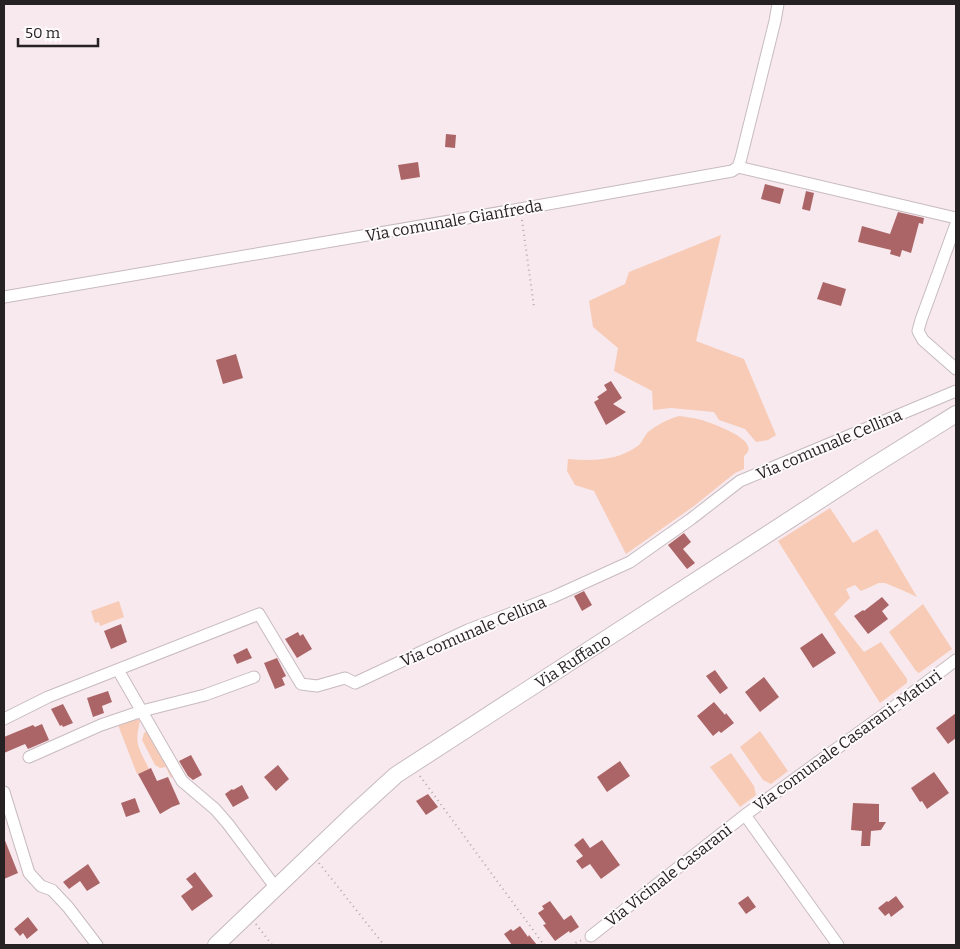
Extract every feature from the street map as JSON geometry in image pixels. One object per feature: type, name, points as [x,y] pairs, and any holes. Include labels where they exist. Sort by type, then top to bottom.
[{"type":"street","points":[[778,4],[738,166],[956,218]]},
{"type":"street","name":"Via comunale Gianfreda","points":[[4,297],[520,209],[732,171],[738,166]]},
{"type":"street","points":[[956,224],[918,331],[923,340],[956,369]]},
{"type":"street","name":"Via comunale Cellina","points":[[4,719],[48,697],[259,614],[301,684],[317,686],[344,678],[354,683],[468,630],[553,597],[630,562],[691,519],[740,481],[956,391]]},
{"type":"street","name":"Via Ruffano","points":[[216,945],[396,775],[956,414]]},
{"type":"street","name":"Via comunale Casarani-Maturi","points":[[838,945],[745,815],[956,660]]},
{"type":"street","points":[[118,670],[182,782],[215,809],[276,888]]},
{"type":"street","points":[[29,757],[100,726],[142,711],[205,695],[254,676]]},
{"type":"street","points":[[4,792],[29,873],[41,886],[52,890],[58,896],[97,945]]},
{"type":"street","name":"Via Vicinale Casarani","points":[[591,936],[745,815]]},
{"type":"path","points":[[520,209],[534,307]]},
{"type":"path","points":[[412,765],[544,945]]},
{"type":"path","points":[[311,854],[384,945]]},
{"type":"path","points":[[248,914],[272,945]]},
{"type":"shaded area","points":[[721,235],[696,341],[744,359],[776,435],[768,440],[756,442],[745,429],[719,420],[714,412],[671,408],[653,410],[652,391],[614,371],[618,348],[593,327],[589,301],[625,284],[629,272]]},
{"type":"shaded area","points":[[679,416],[708,422],[742,439],[747,445],[748,450],[744,456],[744,469],[735,473],[694,506],[626,554],[594,491],[575,485],[567,471],[568,459],[596,460],[623,454],[639,445],[651,429]]},
{"type":"shaded area","points":[[830,508],[853,543],[877,529],[917,597],[885,583],[879,583],[861,591],[855,585],[846,589],[850,598],[834,614],[864,652],[881,642],[907,679],[907,683],[880,703],[778,541]]},
{"type":"shaded area","points":[[119,601],[124,617],[100,626],[99,622],[95,623],[91,611]]},
{"type":"shaded area","points":[[923,604],[952,649],[919,673],[889,632]]},
{"type":"shaded area","points":[[137,718],[140,721],[137,736],[138,746],[149,769],[137,774],[118,725]]},
{"type":"shaded area","points":[[150,729],[175,775],[171,778],[166,767],[160,768],[155,765],[142,740],[144,733]]},
{"type":"shaded area","points":[[760,731],[788,771],[771,784],[763,780],[740,747]]},
{"type":"shaded area","points":[[731,753],[754,786],[756,795],[740,807],[710,767]]},
{"type":"building","points":[[446,134],[456,135],[455,148],[445,147]]},
{"type":"building","points":[[418,162],[420,177],[401,180],[398,165]]},
{"type":"building","points":[[765,184],[784,189],[780,204],[761,199]]},
{"type":"building","points":[[806,191],[814,193],[810,211],[802,209]]},
{"type":"building","points":[[898,212],[924,218],[923,224],[919,223],[911,253],[902,250],[900,257],[890,254],[891,250],[858,242],[862,226],[890,234]]},
{"type":"building","points":[[823,282],[846,289],[841,306],[817,299]]},
{"type":"building","points":[[236,354],[243,378],[223,384],[216,360]]},
{"type":"building","points":[[611,381],[622,398],[613,404],[626,412],[606,425],[594,402],[599,399],[597,397],[607,390],[604,385]]},
{"type":"building","points":[[684,533],[691,542],[683,549],[695,563],[687,569],[668,545]]},
{"type":"building","points":[[584,591],[592,605],[582,611],[574,596]]},
{"type":"building","points":[[882,597],[889,605],[882,611],[888,619],[868,634],[854,616]]},
{"type":"building","points":[[121,624],[127,642],[111,649],[104,631]]},
{"type":"building","points":[[298,632],[300,636],[303,634],[312,649],[297,658],[285,639]]},
{"type":"building","points":[[822,633],[836,653],[813,668],[800,648]]},
{"type":"building","points":[[247,648],[252,658],[237,664],[233,655]]},
{"type":"building","points":[[277,658],[286,676],[282,678],[285,685],[275,689],[264,663]]},
{"type":"building","points":[[715,670],[728,688],[720,694],[706,676]]},
{"type":"building","points":[[764,677],[779,697],[760,712],[745,692]]},
{"type":"building","points":[[108,691],[112,702],[102,706],[104,713],[93,717],[87,698]]},
{"type":"building","points":[[714,702],[734,723],[721,733],[719,731],[713,736],[697,716]]},
{"type":"building","points":[[63,704],[73,723],[63,727],[62,725],[60,726],[51,709]]},
{"type":"building","points":[[956,713],[956,738],[948,744],[936,728]]},
{"type":"building","points":[[42,724],[49,740],[28,749],[25,744],[4,753],[4,737],[33,725],[35,727]]},
{"type":"building","points":[[191,755],[202,775],[193,780],[188,776],[179,761]]},
{"type":"building","points":[[620,761],[630,776],[607,792],[597,777]]},
{"type":"building","points":[[278,765],[289,779],[276,791],[264,777]]},
{"type":"building","points":[[151,768],[157,781],[168,777],[180,804],[160,814],[138,774]]},
{"type":"building","points":[[934,772],[949,793],[927,809],[911,788]]},
{"type":"building","points":[[242,785],[249,798],[233,807],[225,794]]},
{"type":"building","points":[[428,794],[438,807],[426,815],[416,801]]},
{"type":"building","points":[[135,798],[140,812],[126,817],[121,803]]},
{"type":"building","points":[[853,803],[879,804],[879,822],[886,822],[881,830],[871,831],[870,846],[861,846],[862,831],[851,830]]},
{"type":"building","points":[[4,838],[18,873],[4,879]]},
{"type":"building","points":[[583,838],[590,848],[602,840],[620,865],[601,879],[590,864],[582,869],[576,861],[583,856],[574,845]]},
{"type":"building","points":[[88,864],[100,883],[87,891],[80,881],[69,889],[63,882]]},
{"type":"building","points":[[195,872],[213,896],[192,911],[181,896],[193,887],[186,879]]},
{"type":"building","points":[[748,896],[756,907],[746,914],[738,903]]},
{"type":"building","points":[[896,896],[904,907],[891,917],[889,913],[885,916],[878,908]]},
{"type":"building","points":[[550,901],[564,920],[571,915],[579,927],[570,933],[569,931],[555,941],[543,925],[546,924],[538,913],[544,909],[542,906]]},
{"type":"building","points":[[28,917],[38,930],[27,939],[23,933],[20,936],[14,929]]},
{"type":"building","points":[[520,926],[537,945],[512,945],[504,934]]}]
